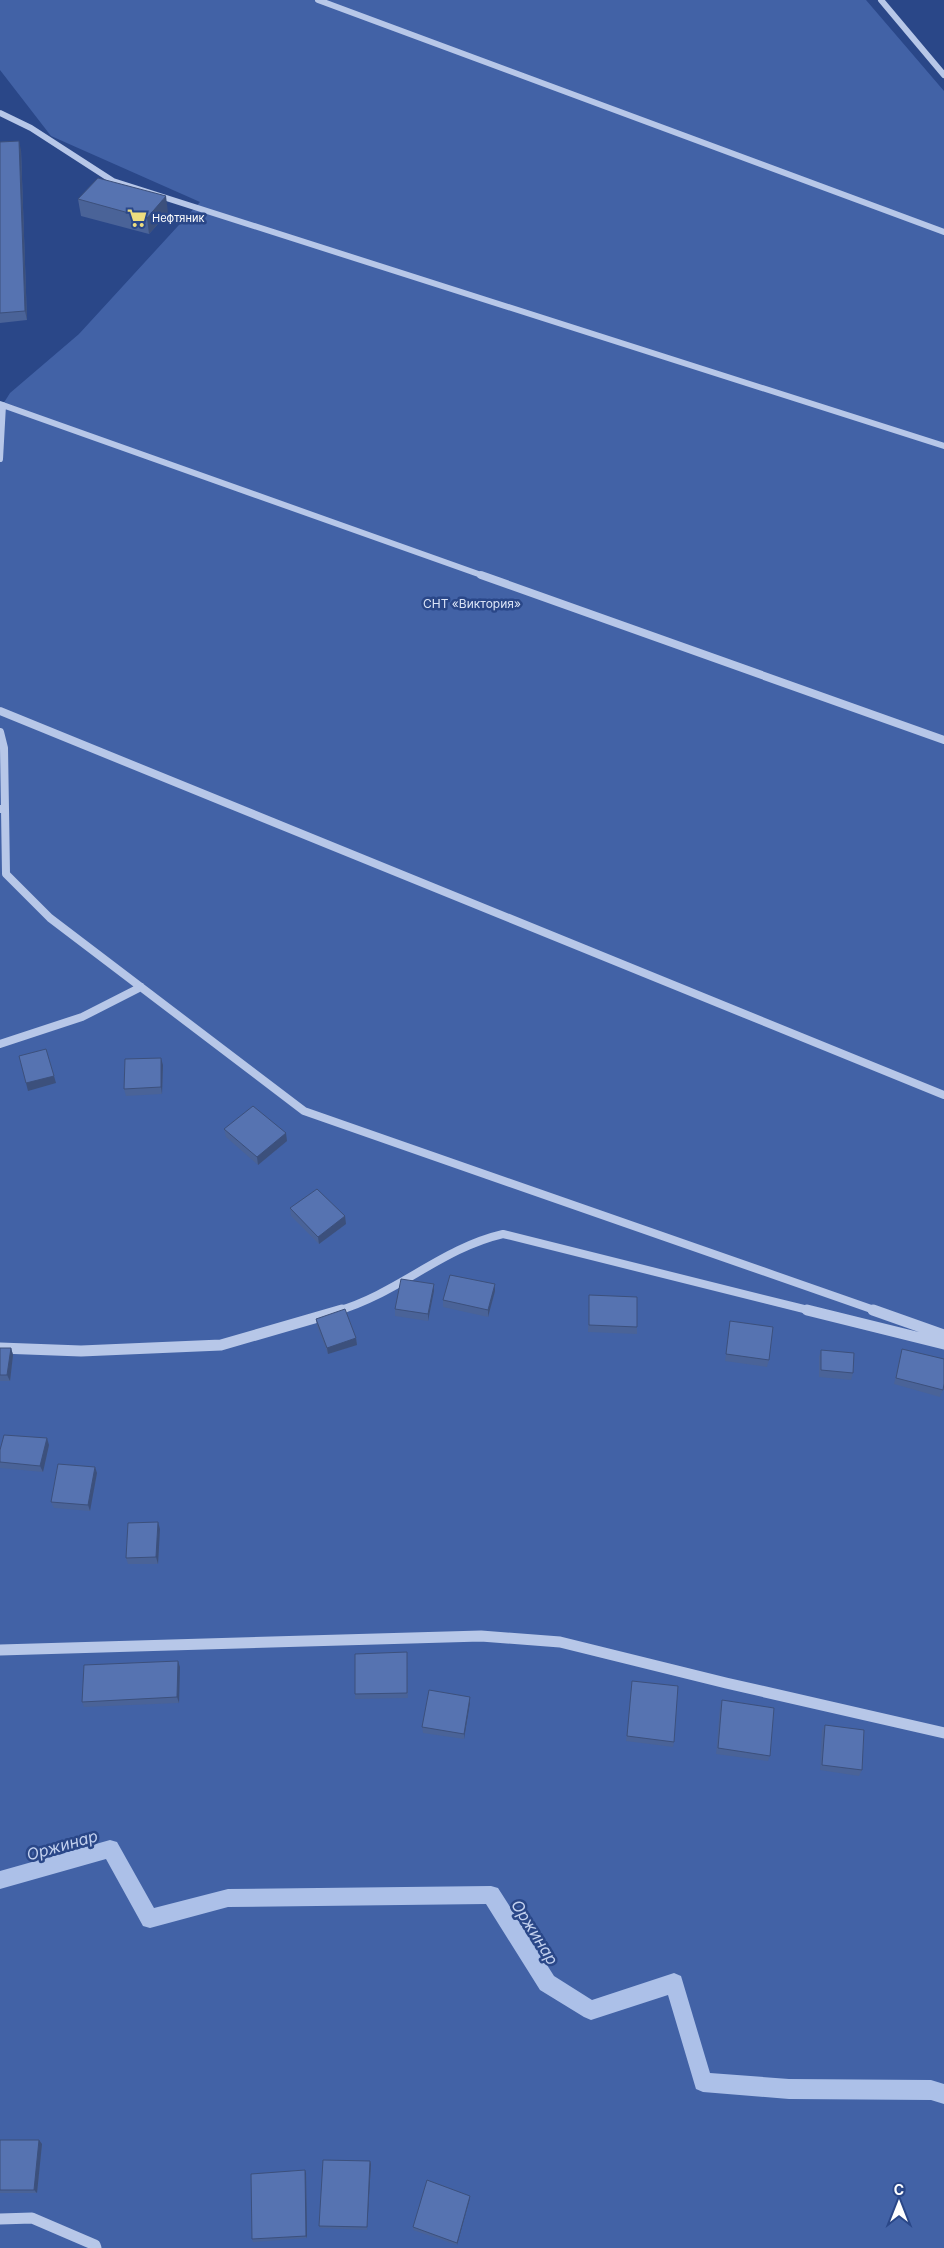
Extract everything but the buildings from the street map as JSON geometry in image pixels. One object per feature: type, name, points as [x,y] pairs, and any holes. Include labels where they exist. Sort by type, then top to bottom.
[{"type":"lane","points":[[318,0],[944,232]]},
{"type":"lane","points":[[880,0],[944,75]]},
{"type":"lane","points":[[0,113],[30,128],[113,181],[944,446]]},
{"type":"lane","points":[[0,458],[2,404],[944,740]]},
{"type":"lane","points":[[0,711],[944,1095]]},
{"type":"lane","points":[[0,732],[4,748],[3,809],[6,874],[50,918],[304,1111],[583,1207],[944,1335]]},
{"type":"lane","points":[[0,1044],[82,1017],[142,987]]},
{"type":"lane","points":[[0,1348],[81,1351],[221,1344],[355,1306],[376,1298],[418,1271],[483,1237],[503,1234],[944,1344]]},
{"type":"lane","points":[[0,1650],[471,1636],[560,1642],[726,1683],[944,1733]]},
{"type":"lane","points":[[0,2219],[32,2218],[95,2245],[96,2248]]},
{"type":"green space","name":"СНТ «Виктория»","points":[[0,0],[866,0],[944,91],[944,2248],[0,2248],[0,409],[10,393],[79,334],[200,202],[51,136],[0,70]]},
{"type":"waterway","name":"Оржинар","points":[[0,1880],[110,1849],[150,1919],[228,1898],[491,1895],[547,1983],[591,2010],[674,1983],[703,2082],[789,2089],[931,2090],[944,2094]]},
{"type":"place","name":"Нефтяник","points":[[137,218]]}]
